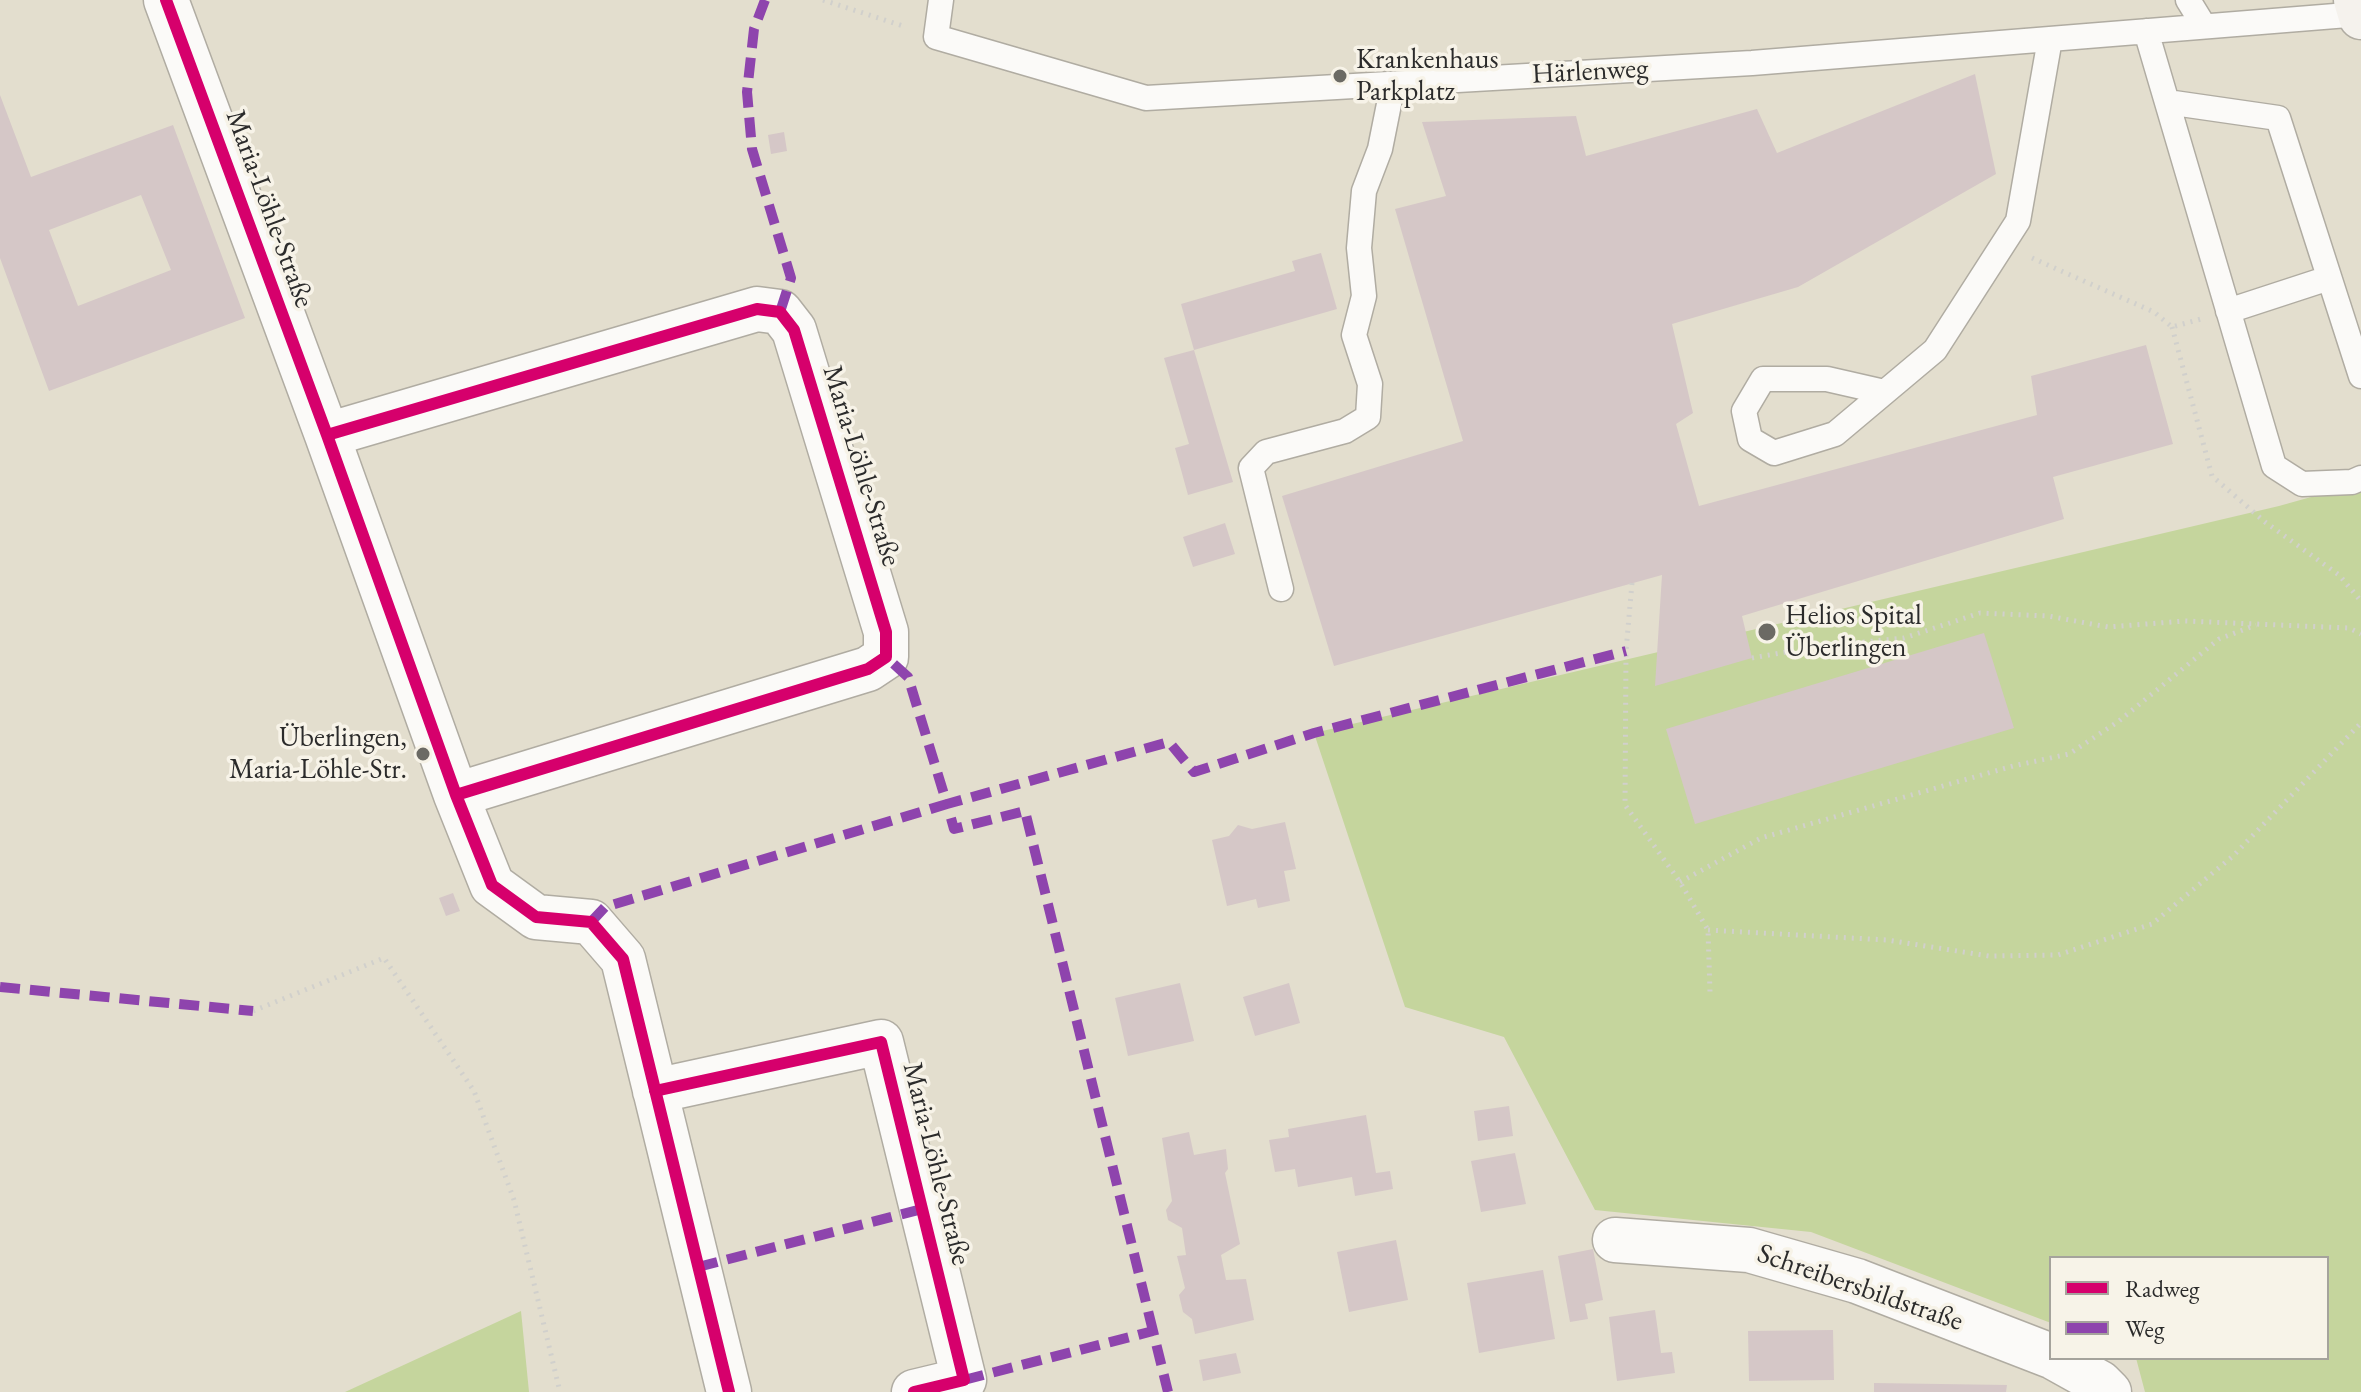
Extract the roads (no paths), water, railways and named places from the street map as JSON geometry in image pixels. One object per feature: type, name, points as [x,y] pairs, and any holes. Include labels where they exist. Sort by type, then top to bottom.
[{"type":"street","name":"Maria-Löhle-Straße","points":[[166,0],[456,795],[492,885],[536,917],[591,922],[623,959],[729,1392]]},
{"type":"street","points":[[2356,0],[2361,15]]},
{"type":"street","name":"Maria-Löhle-Straße","points":[[327,435],[757,309],[780,312],[794,330],[886,632],[886,657],[868,669],[456,795]]},
{"type":"street","name":"Maria-Löhle-Straße","points":[[655,1091],[881,1042],[964,1380],[914,1392]]},
{"type":"street","name":"Schreibersbildstraße","points":[[1615,1240],[1749,1250],[1857,1281],[2049,1355]]},
{"type":"street","name":"Schreibersbildstraße","points":[[2058,1360],[2100,1383],[2109,1392]]},
{"type":"lane","name":"Härlenweg","points":[[941,0],[936,37],[1146,98],[1752,63],[2361,15]]},
{"type":"lane","points":[[2188,0],[2204,26]]},
{"type":"lane","points":[[2146,31],[2274,466],[2302,484],[2352,482],[2361,478]]},
{"type":"lane","points":[[1884,392],[1827,379],[1763,379],[1744,411],[1750,439],[1774,453],[1835,434],[1935,350],[2018,221],[2050,39]]},
{"type":"lane","points":[[1281,589],[1251,468],[1266,452],[1345,431],[1368,417],[1370,384],[1354,335],[1364,296],[1359,248],[1364,191],[1380,149],[1393,84]]},
{"type":"lane","points":[[2167,102],[2278,118],[2361,376]]},
{"type":"lane","points":[[2228,311],[2329,278]]},
{"type":"place","name":"Krankenhaus Parkplatz","points":[[1340,76]]},
{"type":"place","name":"Helios Spital Überlingen","points":[[1767,632]]},
{"type":"place","name":"Überlingen, Maria-Löhle-Str.","points":[[423,754]]}]
